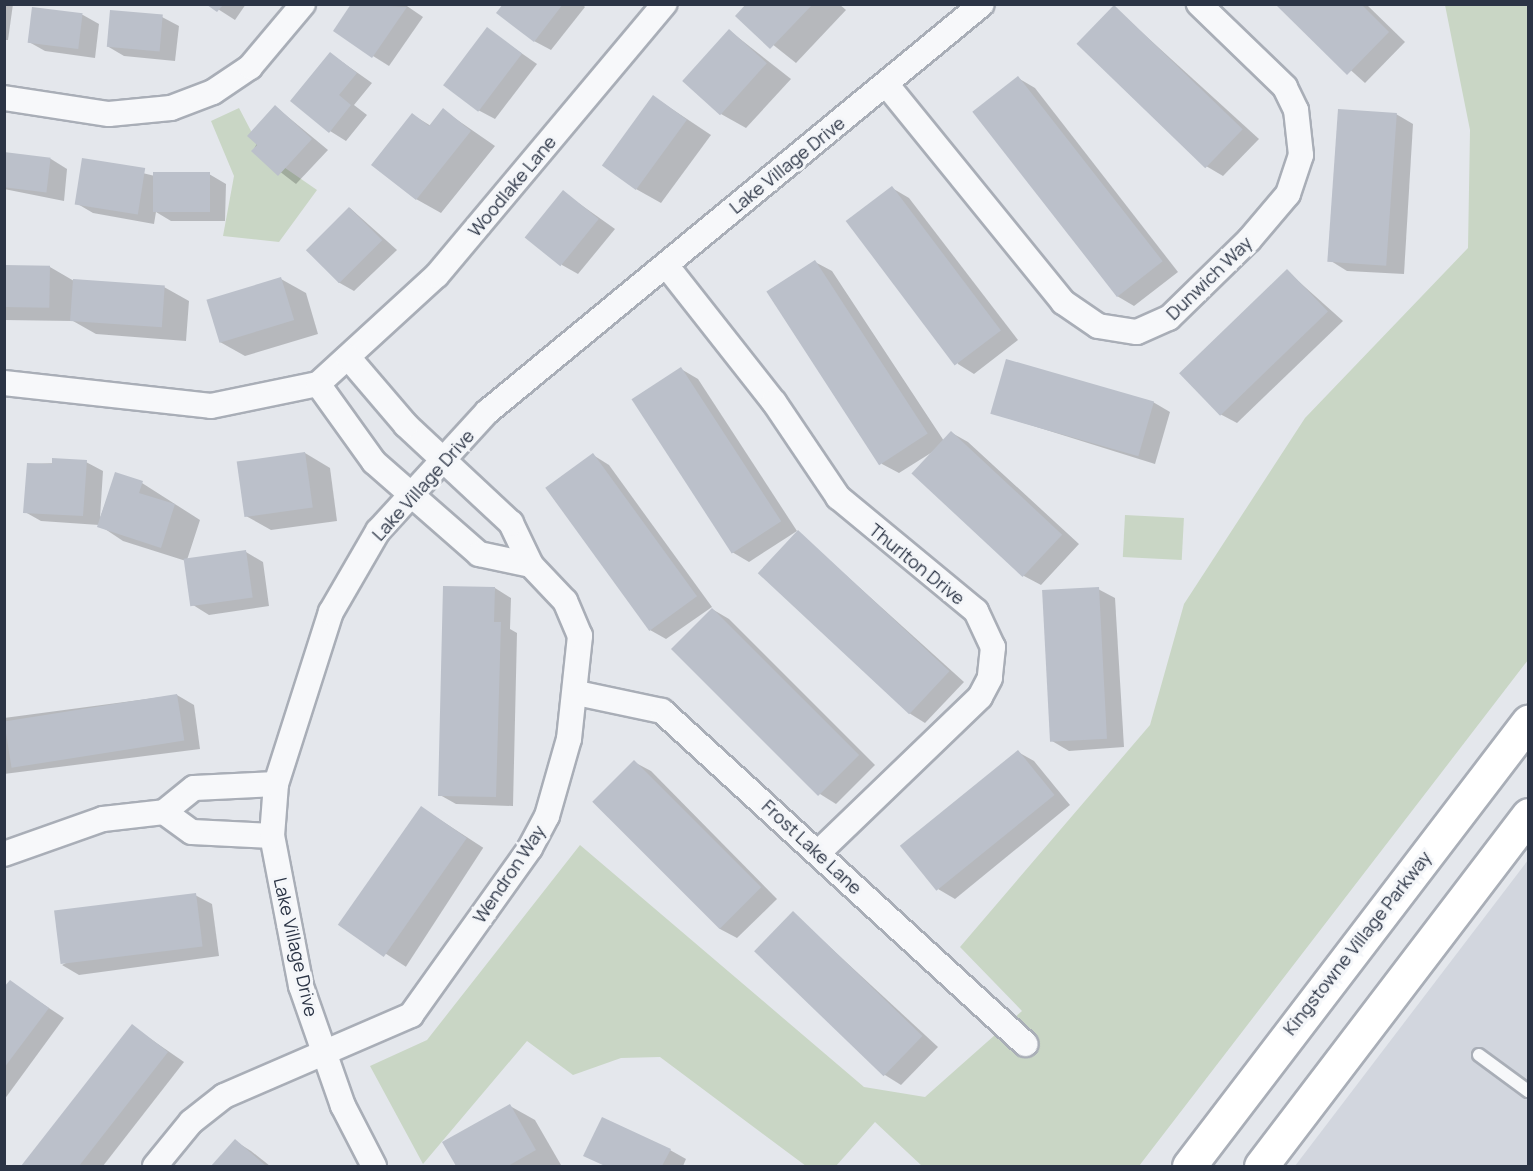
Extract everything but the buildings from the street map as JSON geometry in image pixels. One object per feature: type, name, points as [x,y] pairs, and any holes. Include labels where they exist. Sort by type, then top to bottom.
[{"type":"street","points":[[4,98],[108,114],[179,106],[250,67],[303,4]]},
{"type":"street","name":"Woodlake Lane","points":[[318,384],[437,274],[664,4]]},
{"type":"street","name":"Lake Village Drive","points":[[374,1167],[323,1052],[284,912],[272,836],[276,784],[302,690],[332,612],[378,531],[446,461],[487,412],[981,4]]},
{"type":"street","name":"Dunwich Way","points":[[886,84],[1063,302],[1098,326],[1137,332],[1169,318],[1249,240],[1288,194],[1301,154],[1296,110],[1285,87],[1199,4]]},
{"type":"street","name":"Thurlton Drive","points":[[666,265],[774,402],[838,497],[976,611],[993,647],[990,678],[980,697],[818,853]]},
{"type":"street","points":[[348,357],[446,461]]},
{"type":"street","points":[[4,383],[211,406],[318,384],[374,462],[479,554],[531,565]]},
{"type":"street","name":"Wendron Way","points":[[155,1167],[191,1122],[224,1096],[411,1015],[530,848],[547,816],[577,693],[577,624],[531,565],[511,523],[446,461]]},
{"type":"street","name":"Frost Lake Lane","points":[[577,693],[662,711],[1025,1044]]},
{"type":"street","name":"Kingstowne Village Parkway","points":[[1189,1167],[1528,722]]},
{"type":"street","points":[[4,854],[103,819],[164,812],[194,788],[276,784]]},
{"type":"street","points":[[164,812],[192,832],[272,836]]},
{"type":"street","points":[[1261,1167],[1528,815]]},
{"type":"lane","points":[[1479,1054],[1528,1091]]},
{"type":"shaded area","points":[[1528,860],[1528,1166],[1295,1166]]},
{"type":"green space","points":[[1445,5],[1528,5],[1528,660],[1139,1166],[922,1166],[875,1122],[836,1166],[806,1166],[660,1057],[621,1058],[573,1075],[527,1041],[423,1164],[370,1066],[427,1040],[580,845],[864,1087],[925,1097],[1022,1011],[960,947],[1150,725],[1184,604],[1305,418],[1468,248],[1470,130]]},
{"type":"green space","points":[[239,108],[262,152],[317,190],[279,242],[223,236],[234,176],[211,121]]},
{"type":"green space","points":[[1125,515],[1184,518],[1182,560],[1123,557]]}]
